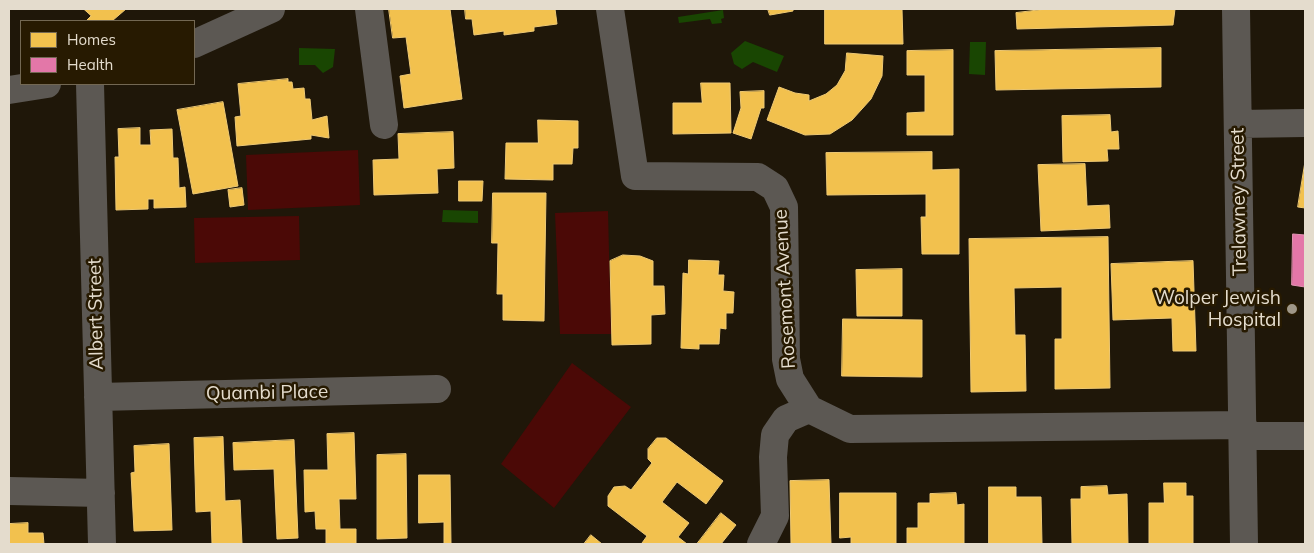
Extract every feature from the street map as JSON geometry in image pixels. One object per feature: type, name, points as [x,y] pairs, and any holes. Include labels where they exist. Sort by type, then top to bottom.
[{"type":"street","points":[[195,44],[271,9]]},
{"type":"street","points":[[369,9],[384,125]]},
{"type":"street","name":"Rosemont Avenue","points":[[610,9],[635,176],[758,176],[775,188],[784,207],[786,359],[790,379],[809,409]]},
{"type":"street","name":"Trelawney Street","points":[[1236,9],[1244,544]]},
{"type":"street","points":[[9,90],[41,85]]},
{"type":"street","name":"Albert Street","points":[[90,85],[102,544]]},
{"type":"street","points":[[1238,124],[1305,123]]},
{"type":"street","name":"Quambi Place","points":[[98,397],[437,389]]},
{"type":"street","points":[[761,544],[775,516],[772,457],[775,435],[786,419],[809,409],[850,429],[1243,430],[1305,436]]},
{"type":"street","points":[[9,491],[101,493]]},
{"type":"shaded area","points":[[723,10],[724,18],[721,19],[722,23],[712,24],[710,19],[679,23],[678,17]]},
{"type":"shaded area","points":[[745,41],[784,56],[777,72],[753,62],[742,69],[734,64],[731,53]]},
{"type":"shaded area","points":[[970,42],[986,42],[985,75],[969,74]]},
{"type":"shaded area","points":[[299,48],[335,49],[333,67],[323,73],[315,65],[299,65]]},
{"type":"shaded area","points":[[358,150],[360,205],[248,210],[246,155]]},
{"type":"shaded area","points":[[443,210],[478,211],[478,223],[442,222]]},
{"type":"shaded area","points":[[608,211],[611,334],[560,334],[555,213]]},
{"type":"shaded area","points":[[299,216],[300,260],[195,263],[194,218]]},
{"type":"shaded area","points":[[572,363],[631,407],[554,508],[501,464]]},
{"type":"building: Homes","points":[[84,9],[126,9],[113,20],[87,20],[91,16]]},
{"type":"building: Homes","points":[[389,9],[450,9],[462,99],[404,108],[400,76],[411,74],[406,37],[393,38]]},
{"type":"building: Homes","points":[[465,9],[555,9],[557,24],[534,27],[534,31],[504,35],[504,31],[474,35],[472,19],[466,19]]},
{"type":"building: Homes","points":[[768,9],[793,9],[793,11],[770,15]]},
{"type":"building: Homes","points":[[825,9],[902,9],[903,44],[825,44]]},
{"type":"building: Homes","points":[[1047,9],[1175,9],[1173,25],[1017,29],[1016,13]]},
{"type":"building: Homes","points":[[1161,48],[1161,87],[996,90],[995,51]]},
{"type":"building: Homes","points":[[953,50],[953,135],[907,135],[907,113],[925,112],[925,75],[907,75],[907,51]]},
{"type":"building: Homes","points":[[847,53],[883,56],[882,76],[871,99],[852,120],[830,134],[805,135],[767,120],[779,87],[795,93],[809,95],[809,101],[826,94],[837,85],[845,71]]},
{"type":"building: Homes","points":[[288,79],[288,82],[292,82],[293,89],[304,88],[305,99],[310,99],[312,120],[327,116],[329,138],[311,135],[311,139],[237,146],[235,117],[241,116],[238,84]]},
{"type":"building: Homes","points":[[701,83],[730,83],[731,133],[673,134],[673,103],[702,103]]},
{"type":"building: Homes","points":[[764,91],[764,108],[761,108],[751,139],[733,133],[741,108],[740,92]]},
{"type":"building: Homes","points":[[223,102],[238,186],[193,194],[177,110]]},
{"type":"building: Homes","points":[[1110,115],[1111,132],[1118,131],[1119,149],[1107,149],[1108,161],[1063,162],[1062,116]]},
{"type":"building: Homes","points":[[538,120],[578,121],[578,148],[573,148],[572,164],[553,164],[553,180],[505,179],[506,143],[538,143]]},
{"type":"building: Homes","points":[[140,128],[140,145],[151,145],[150,130],[172,129],[173,158],[178,158],[179,188],[185,187],[186,207],[154,208],[154,199],[148,199],[148,209],[116,210],[115,157],[119,157],[118,129]]},
{"type":"building: Homes","points":[[453,132],[454,168],[437,169],[438,193],[374,195],[373,160],[399,159],[398,134]]},
{"type":"building: Homes","points":[[932,152],[932,170],[959,169],[959,254],[922,254],[921,217],[926,217],[926,194],[827,195],[826,153]]},
{"type":"building: Homes","points":[[1305,162],[1305,208],[1298,207]]},
{"type":"building: Homes","points":[[1085,164],[1087,206],[1109,205],[1110,228],[1041,231],[1038,165]]},
{"type":"building: Homes","points":[[459,181],[483,181],[482,201],[459,201]]},
{"type":"building: Homes","points":[[242,188],[244,205],[230,207],[228,190]]},
{"type":"building: Homes","points":[[493,193],[546,193],[544,321],[503,320],[503,294],[497,294],[498,243],[492,243]]},
{"type":"building: Homes","points":[[1108,237],[1110,388],[1055,389],[1055,339],[1062,339],[1062,287],[1014,288],[1015,335],[1025,335],[1026,391],[971,392],[969,239]]},
{"type":"building: Homes","points":[[623,255],[640,256],[653,261],[653,286],[664,286],[665,314],[651,315],[651,344],[612,345],[610,261]]},
{"type":"building: Homes","points":[[689,260],[719,261],[718,275],[724,275],[723,291],[734,292],[733,313],[726,313],[726,329],[720,328],[719,344],[699,344],[699,349],[681,348],[683,273],[688,274]]},
{"type":"building: Homes","points":[[1193,261],[1196,351],[1173,351],[1172,318],[1113,320],[1111,264]]},
{"type":"building: Homes","points":[[902,269],[902,316],[857,316],[856,270]]},
{"type":"building: Homes","points":[[843,319],[922,320],[922,377],[842,376]]},
{"type":"building: Homes","points":[[354,433],[356,499],[339,499],[340,529],[356,529],[356,544],[326,544],[326,529],[316,529],[315,511],[305,512],[304,470],[328,470],[327,434]]},
{"type":"building: Homes","points":[[223,437],[225,501],[240,500],[242,544],[212,544],[211,511],[196,512],[194,438]]},
{"type":"building: Homes","points":[[657,438],[666,438],[723,481],[706,504],[677,482],[662,502],[689,523],[678,537],[687,544],[644,544],[642,543],[647,536],[608,506],[608,496],[614,487],[625,486],[631,490],[652,463],[648,459],[648,449]]},
{"type":"building: Homes","points":[[294,440],[298,538],[277,539],[274,469],[234,470],[233,443]]},
{"type":"building: Homes","points":[[169,444],[172,530],[134,531],[131,473],[135,472],[134,446]]},
{"type":"building: Homes","points":[[406,454],[407,538],[377,539],[377,455]]},
{"type":"building: Homes","points":[[419,475],[450,475],[451,544],[444,544],[444,522],[419,523]]},
{"type":"building: Homes","points":[[829,480],[831,544],[791,544],[790,481]]},
{"type":"building: Homes","points":[[1164,483],[1186,483],[1186,496],[1193,496],[1193,544],[1149,544],[1149,503],[1164,503]]},
{"type":"building: Homes","points":[[1107,486],[1108,495],[1127,494],[1128,544],[1072,544],[1071,499],[1081,499],[1081,487]]},
{"type":"building: Homes","points":[[989,487],[1016,487],[1016,497],[1041,497],[1042,544],[989,544]]},
{"type":"building: Homes","points":[[840,493],[896,493],[896,544],[851,544],[851,537],[840,538]]},
{"type":"building: Homes","points":[[956,493],[957,505],[964,504],[964,544],[907,544],[907,528],[918,528],[918,503],[930,503],[930,494]]},
{"type":"building: Homes","points":[[721,513],[736,525],[721,544],[697,544]]},
{"type":"building: Homes","points":[[28,523],[28,533],[43,533],[44,544],[9,544],[9,524]]},
{"type":"building: Homes","points":[[591,535],[602,544],[584,544]]},
{"type":"building: Health","points":[[1293,234],[1305,235],[1305,287],[1292,285]]},
{"type":"place","name":"Wolper Jewish Hospital","points":[[1292,309]]}]
